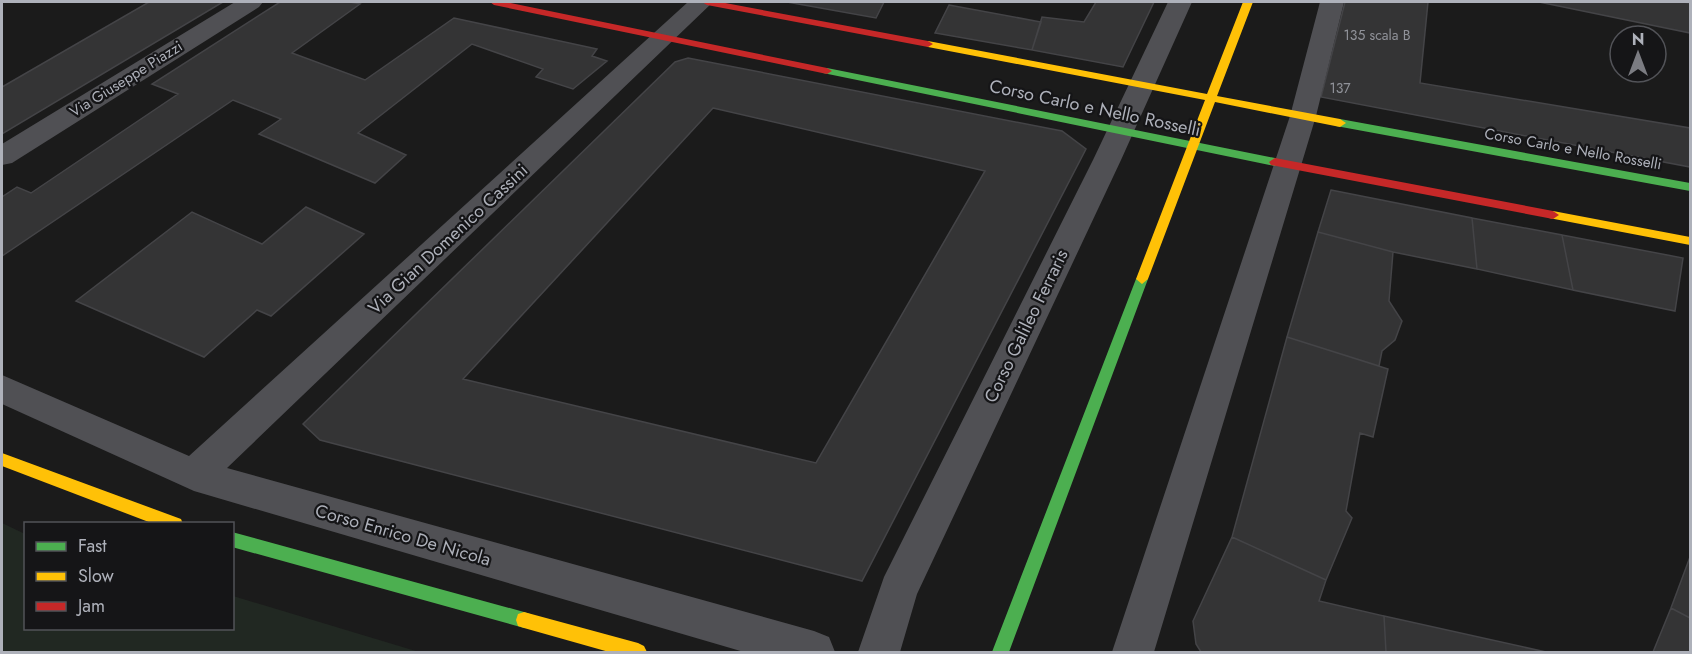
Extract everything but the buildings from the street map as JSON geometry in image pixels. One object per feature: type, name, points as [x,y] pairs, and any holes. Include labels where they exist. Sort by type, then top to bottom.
[{"type":"street","name":"Via Giuseppe Piazzi","points":[[2,156],[251,2]]},
{"type":"street","name":"Corso Carlo e Nello Rosselli","points":[[494,2],[1194,147],[1690,241]]},
{"type":"street","name":"Via Gian Domenico Cassini","points":[[194,475],[701,2]]},
{"type":"street","name":"Corso Carlo e Nello Rosselli","points":[[707,2],[1212,99],[1690,187]]},
{"type":"street","name":"Corso Galileo Ferraris","points":[[879,652],[898,591],[1180,2]]},
{"type":"street","points":[[1000,652],[1248,2]]},
{"type":"street","points":[[1133,652],[1303,116],[1332,2]]},
{"type":"street","name":"Corso Enrico De Nicola","points":[[2,389],[194,475],[814,652]]},
{"type":"street","points":[[2,460],[169,522]]},
{"type":"street","points":[[234,540],[638,652]]},
{"type":"shaded area","points":[[2,523],[24,534],[24,630],[234,630],[234,596],[419,652],[2,652]]},
{"type":"traffic: fast","points":[[827,71],[1275,162]]},
{"type":"traffic: fast","points":[[1340,123],[1690,187]]},
{"type":"traffic: fast","points":[[1000,652],[1142,279]]},
{"type":"traffic: fast","points":[[234,540],[524,620]]},
{"type":"traffic: slow","points":[[1142,279],[1248,2]]},
{"type":"traffic: slow","points":[[928,44],[1340,123]]},
{"type":"traffic: slow","points":[[1553,215],[1690,241]]},
{"type":"traffic: slow","points":[[2,460],[170,522]]},
{"type":"traffic: slow","points":[[524,620],[638,652]]},
{"type":"traffic: jam","points":[[494,2],[827,71]]},
{"type":"traffic: jam","points":[[707,2],[928,44]]},
{"type":"traffic: jam","points":[[1275,162],[1553,215]]}]
